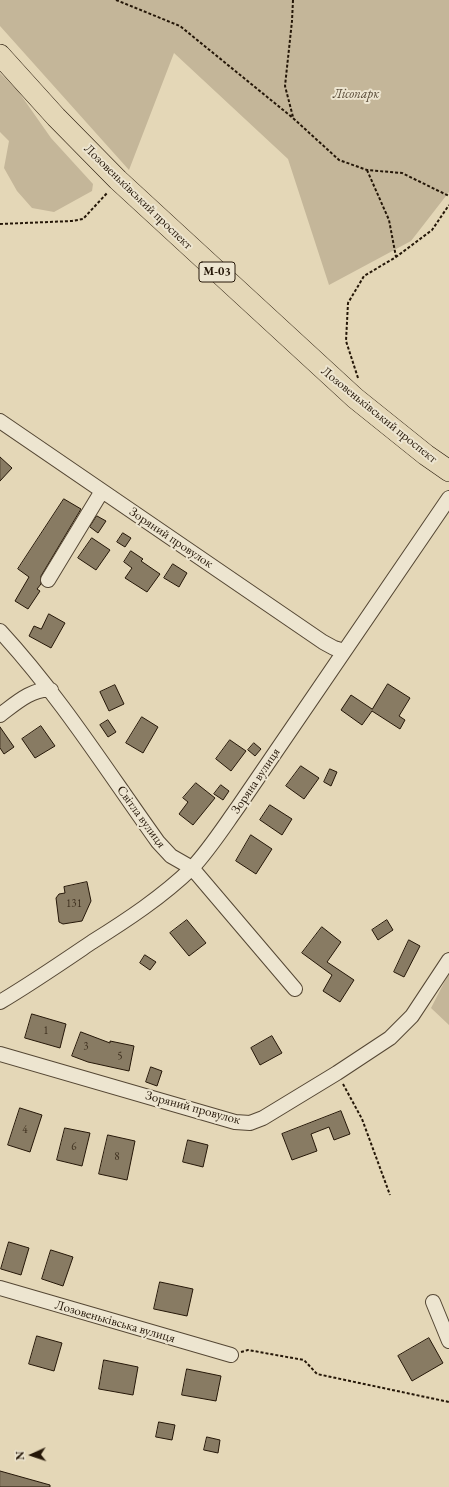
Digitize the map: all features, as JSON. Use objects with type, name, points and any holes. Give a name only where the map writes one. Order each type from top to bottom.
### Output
[{"type":"highway","name":"Лозовеньківський проспект","points":[[0,55],[56,117],[118,180],[355,398],[426,455],[449,471]]},
{"type":"street","name":"Зоряний провулок","points":[[0,422],[323,642],[344,651]]},
{"type":"street","points":[[48,580],[102,491]]},
{"type":"street","name":"Зоряна вулиця","points":[[0,1002],[37,980],[125,921],[164,892],[192,868],[212,844],[233,814],[449,498]]},
{"type":"street","name":"Світла вулиця","points":[[0,631],[31,665],[51,690],[158,842],[171,856],[192,868],[295,989]]},
{"type":"street","points":[[0,715],[35,691],[43,689],[51,690]]},
{"type":"street","name":"Зоряний провулок","points":[[0,1054],[235,1122],[250,1122],[263,1118],[337,1073],[401,1029],[412,1016],[449,960]]},
{"type":"street","name":"Лозовеньківська вулиця","points":[[0,1288],[231,1355]]},
{"type":"street","points":[[433,1302],[449,1341]]},
{"type":"path","points":[[116,0],[180,26],[293,118],[339,160],[367,170],[402,173],[449,196]]},
{"type":"path","points":[[293,0],[285,86],[293,118]]},
{"type":"path","points":[[367,170],[389,220],[396,257]]},
{"type":"path","points":[[0,224],[72,221],[83,219],[118,180]]},
{"type":"path","points":[[359,382],[346,341],[348,303],[364,276],[396,257],[432,230],[449,204]]},
{"type":"path","points":[[337,1073],[362,1119],[390,1195]]},
{"type":"path","points":[[231,1355],[248,1350],[304,1360],[317,1374],[449,1402]]},
{"type":"green space","name":"Лісопарк","points":[[0,0],[449,0],[449,192],[411,241],[329,285],[288,159],[174,53],[129,170],[0,26]]},
{"type":"green space","points":[[0,73],[18,91],[51,138],[93,184],[92,191],[54,212],[32,208],[17,191],[4,168],[9,141],[0,132]]},
{"type":"green space","points":[[449,973],[449,1025],[431,1008]]},
{"type":"building","points":[[0,457],[12,468],[0,481]]},
{"type":"building","points":[[64,499],[81,509],[41,576],[41,584],[37,589],[40,591],[28,609],[15,601],[29,577],[18,569]]},
{"type":"building","points":[[97,516],[106,521],[98,533],[90,527]]},
{"type":"building","points":[[123,533],[131,538],[125,547],[117,542]]},
{"type":"building","points":[[92,538],[110,550],[96,570],[78,558]]},
{"type":"building","points":[[131,551],[143,559],[141,561],[160,574],[147,592],[125,578],[132,568],[124,562]]},
{"type":"building","points":[[173,564],[187,573],[179,587],[164,578]]},
{"type":"building","points":[[49,614],[65,623],[51,648],[29,636],[34,626],[41,629]]},
{"type":"building","points":[[388,684],[410,698],[399,716],[405,720],[400,729],[372,711],[362,725],[341,710],[351,695],[372,709]]},
{"type":"building","points":[[115,685],[124,704],[109,711],[100,692]]},
{"type":"building","points":[[142,717],[158,727],[143,753],[126,743]]},
{"type":"building","points":[[108,720],[116,732],[108,737],[100,725]]},
{"type":"building","points":[[41,726],[55,746],[35,758],[22,739]]},
{"type":"building","points":[[0,727],[14,747],[4,754],[0,748]]},
{"type":"building","points":[[230,740],[246,751],[231,771],[216,759]]},
{"type":"building","points":[[254,743],[261,749],[255,756],[248,750]]},
{"type":"building","points":[[301,766],[319,778],[304,799],[286,786]]},
{"type":"building","points":[[330,769],[337,772],[331,786],[324,782]]},
{"type":"building","points":[[196,783],[215,798],[193,825],[179,814],[188,802],[183,798]]},
{"type":"building","points":[[221,785],[229,791],[223,800],[214,794]]},
{"type":"building","points":[[270,805],[292,819],[282,835],[260,820]]},
{"type":"building","points":[[251,835],[272,849],[256,874],[236,861]]},
{"type":"building","points":[[87,882],[91,901],[82,921],[63,924],[59,922],[56,898],[59,894],[65,893],[64,887]]},
{"type":"building","points":[[187,920],[206,943],[189,956],[170,933]]},
{"type":"building","points":[[387,920],[393,930],[378,940],[372,930]]},
{"type":"building","points":[[322,927],[341,942],[327,962],[354,980],[340,1002],[323,991],[332,975],[302,953]]},
{"type":"building","points":[[409,940],[420,946],[404,977],[394,972]]},
{"type":"building","points":[[145,955],[156,962],[150,970],[140,963]]},
{"type":"building","points":[[32,1014],[66,1024],[60,1048],[25,1038]]},
{"type":"building","points":[[81,1032],[110,1043],[110,1041],[134,1046],[129,1071],[88,1062],[72,1056]]},
{"type":"building","points":[[272,1036],[282,1053],[260,1065],[251,1048]]},
{"type":"building","points":[[151,1067],[162,1071],[157,1086],[146,1082]]},
{"type":"building","points":[[20,1108],[42,1115],[30,1152],[8,1145]]},
{"type":"building","points":[[341,1111],[350,1134],[334,1140],[329,1127],[311,1134],[317,1151],[292,1160],[282,1134]]},
{"type":"building","points":[[65,1128],[90,1133],[82,1166],[57,1160]]},
{"type":"building","points":[[108,1135],[135,1141],[127,1180],[99,1174]]},
{"type":"building","points":[[188,1140],[208,1145],[203,1167],[183,1162]]},
{"type":"building","points":[[9,1242],[29,1248],[21,1275],[1,1269]]},
{"type":"building","points":[[51,1250],[73,1257],[63,1286],[42,1279]]},
{"type":"building","points":[[160,1282],[193,1289],[187,1316],[154,1309]]},
{"type":"building","points":[[37,1336],[62,1343],[54,1371],[29,1364]]},
{"type":"building","points":[[429,1338],[443,1363],[412,1381],[398,1356]]},
{"type":"building","points":[[104,1360],[138,1367],[133,1395],[99,1389]]},
{"type":"building","points":[[187,1369],[221,1376],[216,1401],[182,1395]]},
{"type":"building","points":[[159,1422],[175,1425],[172,1440],[156,1437]]},
{"type":"building","points":[[207,1437],[220,1440],[218,1453],[204,1450]]},
{"type":"building","points":[[0,1471],[50,1485],[50,1487],[0,1487]]}]
